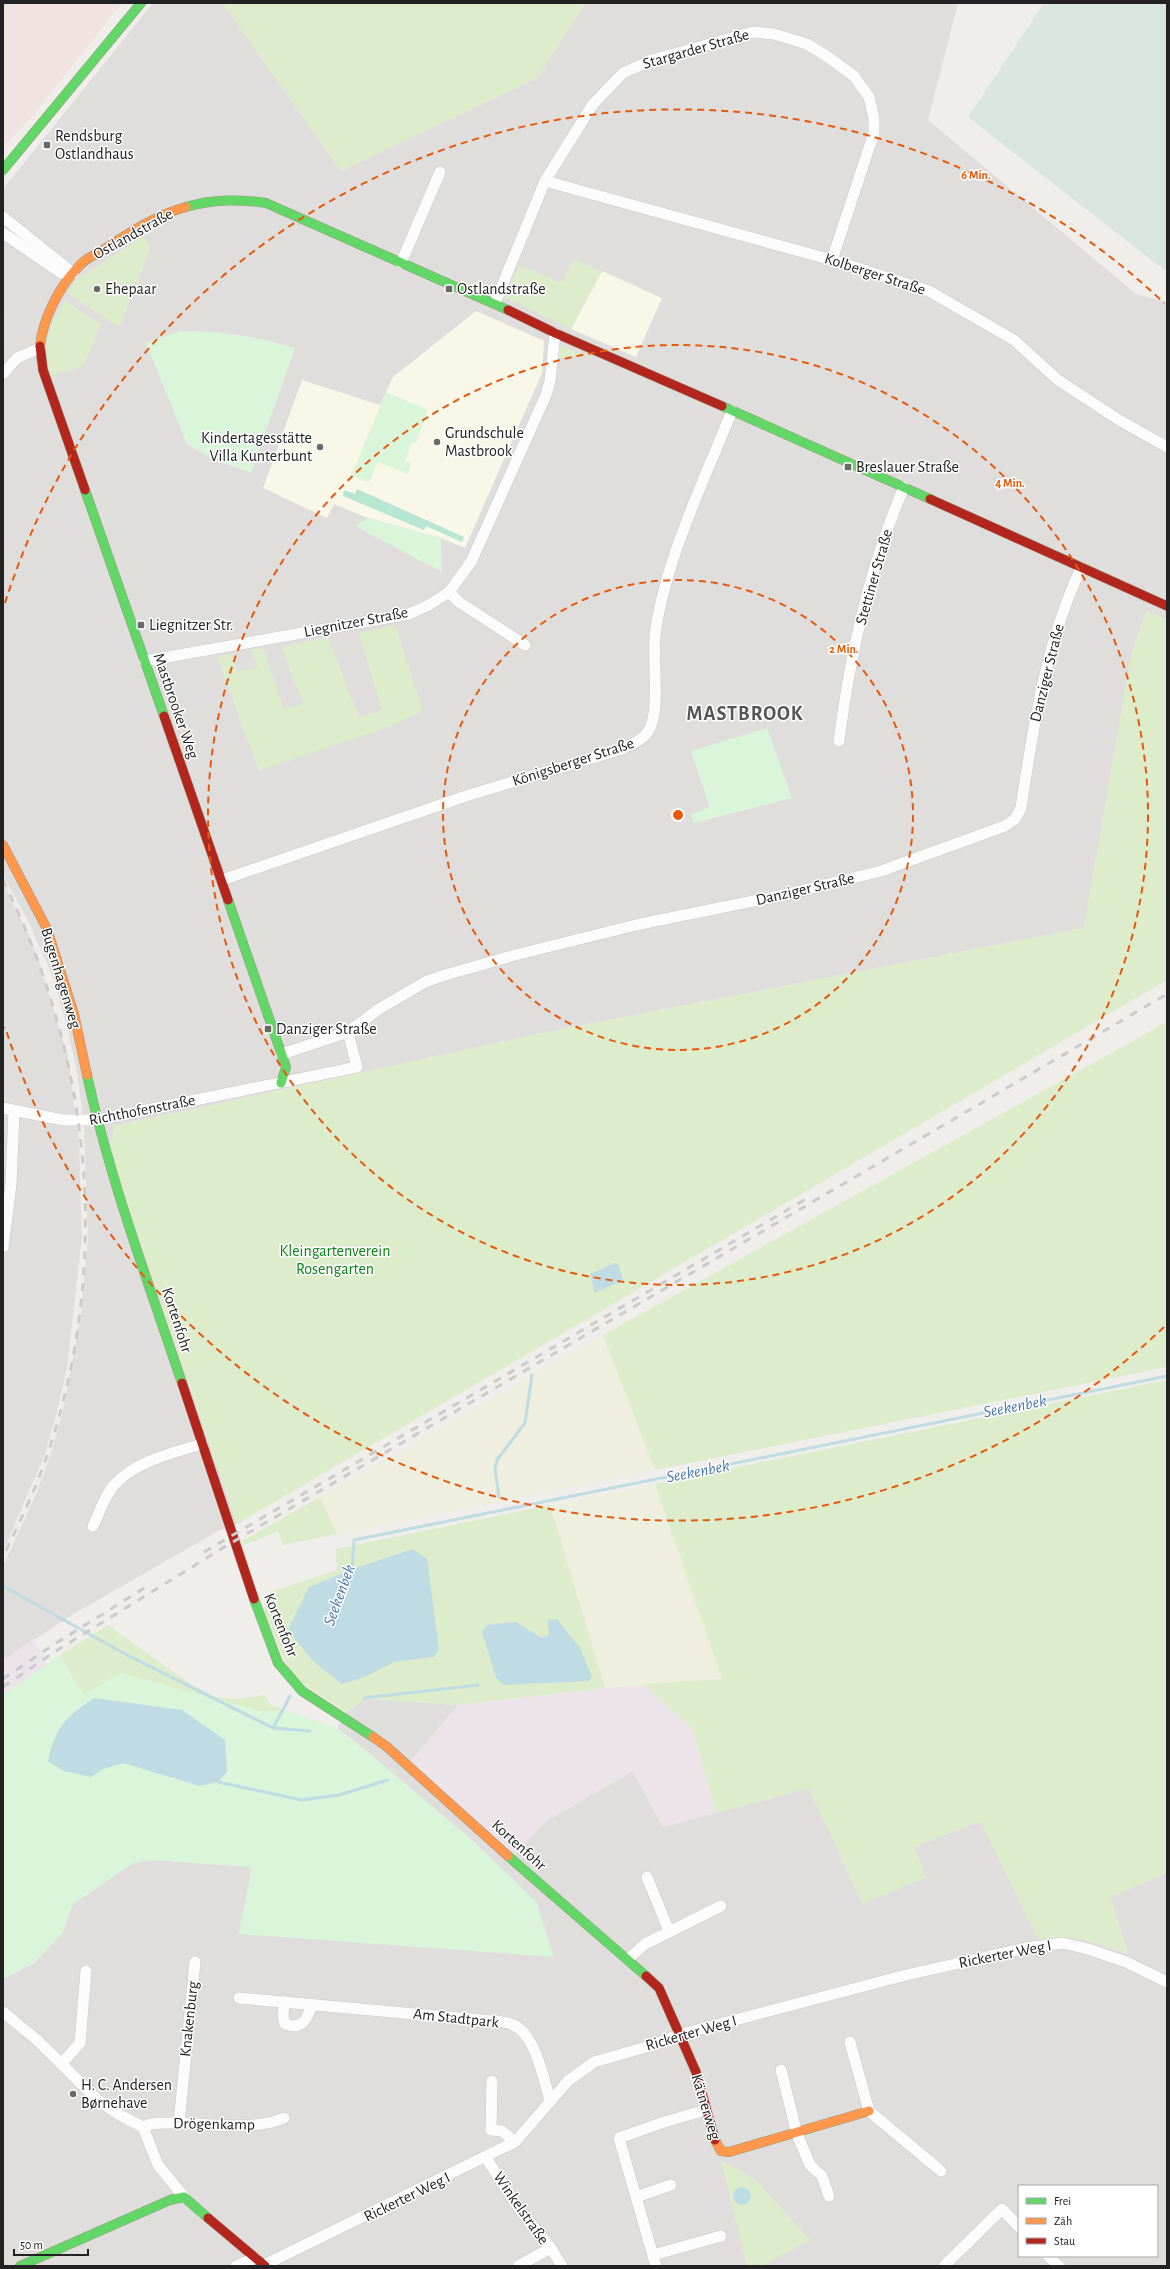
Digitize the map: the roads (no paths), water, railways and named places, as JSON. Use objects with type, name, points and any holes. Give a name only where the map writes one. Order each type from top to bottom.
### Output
[{"type":"street","points":[[3,170],[141,3]]},
{"type":"street","name":"Stargarder Straße","points":[[495,303],[545,181],[593,104],[623,73],[652,60],[753,32],[774,34],[807,44],[828,56],[854,76],[869,97],[874,118],[874,133],[832,260]]},
{"type":"street","points":[[440,172],[400,263],[495,303],[555,333],[904,487],[1167,606]]},
{"type":"street","name":"Kolberger Straße","points":[[545,181],[832,260],[929,291],[1014,340],[1058,380],[1119,420],[1167,447]]},
{"type":"street","name":"Ostlandstraße","points":[[74,273],[83,261],[133,232],[178,209],[208,200],[239,199],[266,203],[400,263]]},
{"type":"street","points":[[3,217],[74,273]]},
{"type":"street","points":[[3,233],[61,273],[74,273]]},
{"type":"street","name":"Mastbrooker Weg","points":[[74,273],[59,291],[45,329],[40,348],[46,377],[282,1054],[286,1067],[281,1083]]},
{"type":"street","name":"Liegnitzer Straße","points":[[145,660],[410,614],[429,605],[449,592],[471,562],[537,418],[550,381],[555,333]]},
{"type":"street","points":[[3,374],[17,358],[40,348]]},
{"type":"street","name":"Königsberger Straße","points":[[222,880],[469,795],[614,751],[641,739],[650,728],[655,706],[653,661],[656,629],[667,577],[732,411]]},
{"type":"street","name":"Stettiner Straße","points":[[839,740],[853,651],[868,590],[904,487]]},
{"type":"street","name":"Danziger Straße","points":[[282,1054],[348,1032],[379,1009],[425,982],[445,975],[515,955],[640,924],[788,894],[881,871],[1005,826],[1015,818],[1021,808],[1034,723],[1053,644],[1066,600],[1081,568]]},
{"type":"street","points":[[449,592],[459,602],[525,645]]},
{"type":"street","name":"Bugenhagenweg","points":[[3,845],[47,929],[74,1014],[97,1120]]},
{"type":"street","points":[[281,1083],[358,1067],[348,1032]]},
{"type":"street","name":"Richthofenstraße","points":[[3,1108],[63,1120],[97,1120],[281,1083]]},
{"type":"street","points":[[3,1247],[11,1184],[14,1111]]},
{"type":"street","name":"Kortenfohr","points":[[97,1120],[202,1444],[268,1642],[278,1663],[291,1681],[302,1691],[386,1746],[548,1891],[628,1959],[659,1988],[678,2035]]},
{"type":"street","points":[[93,1526],[113,1486],[130,1471],[148,1462],[202,1444]]},
{"type":"street","points":[[647,1877],[669,1931]]},
{"type":"street","points":[[628,1959],[645,1944],[721,1906]]},
{"type":"street","name":"Rickerter Weg I","points":[[264,2266],[486,2158],[515,2142],[568,2081],[594,2062],[653,2045],[678,2035],[906,1975],[1026,1948],[1063,1942],[1126,1962],[1167,1982]]},
{"type":"street","name":"Knakenburg","points":[[179,2123],[195,1962]]},
{"type":"street","points":[[61,2064],[80,2043],[86,1971]]},
{"type":"street","name":"Am Stadtpark","points":[[239,1998],[503,2022],[518,2027],[526,2036],[535,2052],[550,2100]]},
{"type":"street","points":[[284,2002],[283,2017],[285,2024],[291,2026],[299,2026],[308,2018],[312,2004]]},
{"type":"street","points":[[3,2012],[37,2040],[99,2101],[118,2114],[143,2127],[158,2165],[184,2197],[264,2266]]},
{"type":"street","name":"Kätnerweg","points":[[678,2035],[696,2072],[716,2144],[721,2151],[729,2152],[797,2134],[869,2111]]},
{"type":"street","points":[[850,2042],[869,2111],[941,2171]]},
{"type":"street","points":[[781,2070],[797,2134],[810,2166],[822,2176],[829,2196]]},
{"type":"street","points":[[492,2081],[491,2130],[502,2131],[515,2142]]},
{"type":"street","points":[[706,2110],[664,2122],[619,2138],[654,2261],[721,2236]]},
{"type":"street","name":"Drögenkamp","points":[[143,2127],[149,2123],[259,2126],[284,2118]]},
{"type":"street","name":"Winkelstraße","points":[[486,2158],[520,2210],[551,2248],[518,2266]]},
{"type":"street","points":[[636,2197],[671,2185]]},
{"type":"street","points":[[20,2266],[170,2200],[184,2197]]},
{"type":"street","points":[[944,2266],[1002,2209],[1018,2226]]},
{"type":"street","points":[[551,2248],[562,2266]]},
{"type":"street","points":[[1049,2257],[1059,2266]]},
{"type":"street","points":[[236,2266],[255,2258]]},
{"type":"water","points":[[615,1263],[618,1264],[623,1280],[595,1293],[590,1274]]},
{"type":"water","points":[[413,1549],[427,1559],[439,1649],[434,1657],[394,1662],[362,1678],[342,1684],[313,1661],[288,1630],[309,1587],[353,1569]]},
{"type":"water","points":[[557,1619],[580,1648],[592,1677],[589,1681],[504,1685],[496,1678],[482,1632],[487,1625],[516,1622],[542,1638],[549,1635],[548,1620]]},
{"type":"water","points":[[94,1698],[182,1710],[225,1740],[227,1772],[218,1782],[200,1786],[123,1763],[103,1769],[91,1777],[64,1771],[48,1761],[54,1739],[58,1731],[69,1717]]},
{"type":"water","points":[[742,2187],[748,2190],[751,2196],[748,2202],[742,2205],[736,2202],[733,2196],[736,2190]]},
{"type":"waterway","points":[[499,1497],[495,1469],[497,1460],[525,1423],[532,1375]]},
{"type":"waterway","name":"Seekenbek","points":[[352,1571],[354,1540],[1167,1376]]},
{"type":"waterway","name":"Seekenbek","points":[[3,1586],[125,1654],[273,1728],[290,1696]]},
{"type":"waterway","points":[[364,1698],[478,1685]]},
{"type":"waterway","points":[[273,1728],[310,1731]]},
{"type":"waterway","points":[[218,1782],[302,1800],[339,1795],[388,1780]]},
{"type":"railway","points":[[3,880],[33,948],[56,1017],[73,1088],[83,1160],[85,1233],[81,1305],[69,1378],[49,1450],[39,1478],[3,1557]]},
{"type":"railway","points":[[3,1687],[56,1651],[226,1546],[1167,994]]},
{"type":"railway","points":[[204,1552],[811,1196]]},
{"type":"railway","points":[[3,1679],[53,1645],[146,1587]]},
{"type":"place","name":"Rendsburg Ostlandhaus","points":[[47,145]]},
{"type":"place","name":"Ehepaar","points":[[97,289]]},
{"type":"place","name":"Ostlandstraße","points":[[449,289]]},
{"type":"place","name":"Grundschule Mastbrook","points":[[437,442]]},
{"type":"place","name":"Kindertagesstätte Villa Kunterbunt","points":[[320,447]]},
{"type":"place","name":"Breslauer Straße","points":[[848,467]]},
{"type":"place","name":"Liegnitzer Str.","points":[[141,625]]},
{"type":"place","name":"Danziger Straße","points":[[268,1029]]},
{"type":"place","name":"H. C. Andersen Børnehave","points":[[73,2094]]},
{"type":"district","name":"MASTBROOK","points":[[745,714]]},
{"type":"park label","name":"Kleingartenverein Rosengarten","points":[[335,1260]]}]
